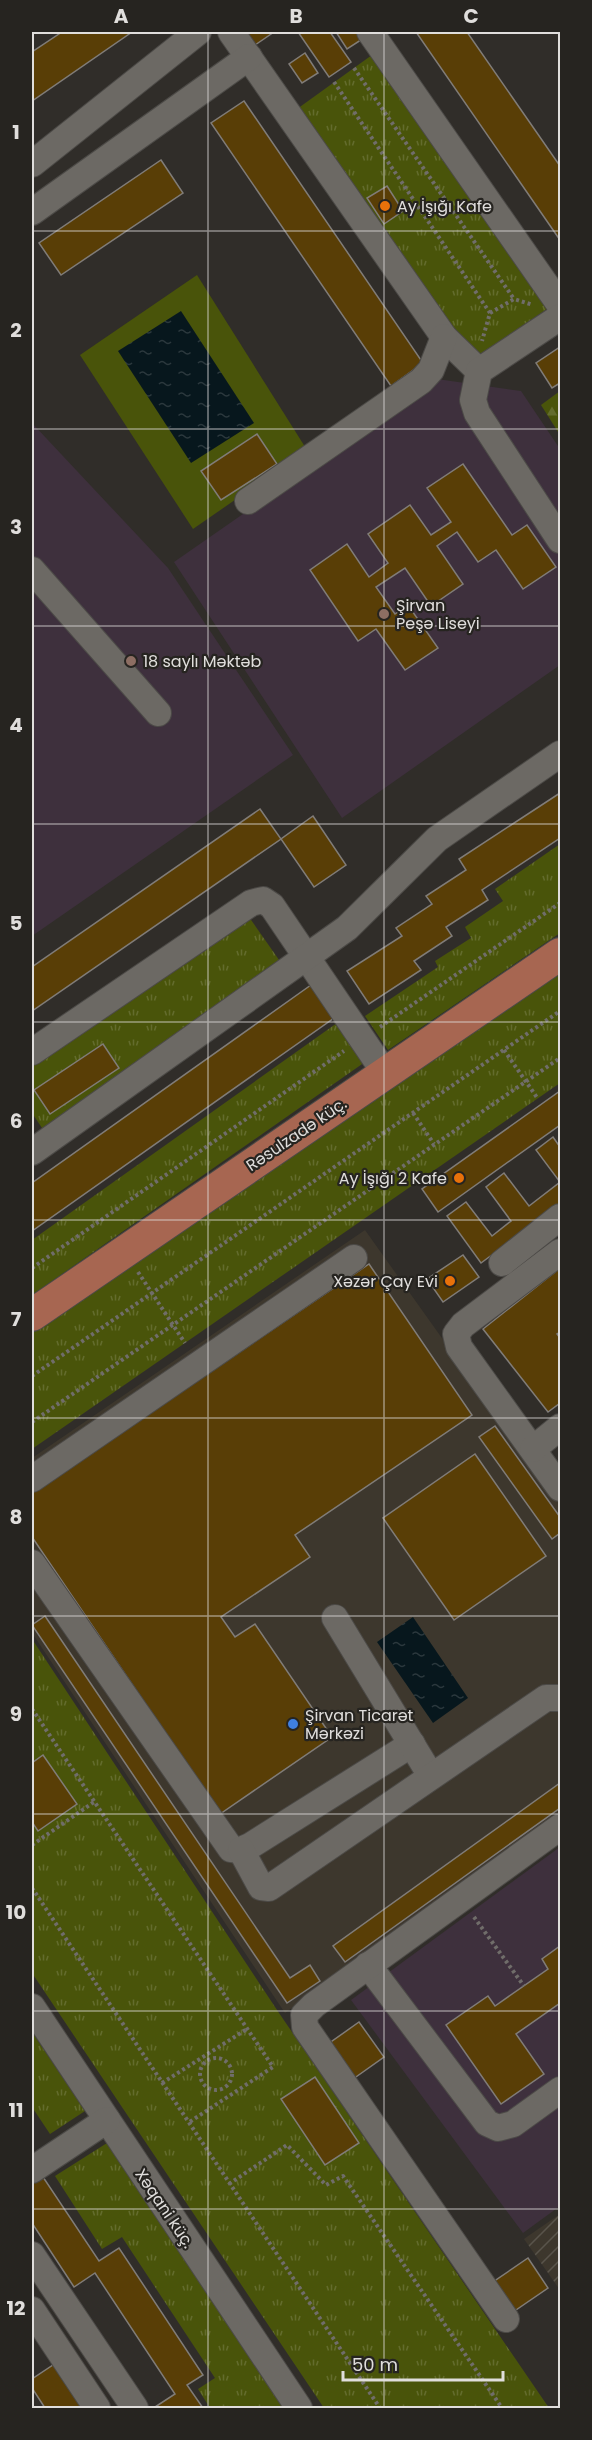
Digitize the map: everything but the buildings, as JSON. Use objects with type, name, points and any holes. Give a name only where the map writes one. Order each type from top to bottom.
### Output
[{"type":"main road","name":"Rəsulzadə küç.","points":[[32,1315],[561,954]]},
{"type":"street","points":[[32,164],[198,32]]},
{"type":"street","points":[[231,32],[444,337],[480,359]]},
{"type":"street","points":[[370,32],[548,305]]},
{"type":"street","points":[[32,212],[249,57]]},
{"type":"street","points":[[480,359],[561,317]]},
{"type":"street","points":[[248,501],[421,381],[431,370],[444,337]]},
{"type":"street","points":[[480,359],[473,400],[477,413],[561,540]]},
{"type":"street","points":[[32,570],[159,713]]},
{"type":"street","points":[[32,1152],[307,957],[362,915],[451,828],[561,754]]},
{"type":"street","points":[[32,1052],[251,903],[263,900],[272,906],[385,1072]]},
{"type":"street","points":[[502,1263],[561,1217]]},
{"type":"street","points":[[561,1252],[463,1325],[456,1335],[459,1347],[561,1488]]},
{"type":"street","points":[[32,1479],[354,1258]]},
{"type":"street","points":[[533,1449],[561,1427]]},
{"type":"street","points":[[32,1563],[231,1849],[241,1850],[412,1744]]},
{"type":"street","points":[[335,1618],[431,1776]]},
{"type":"street","points":[[241,1850],[261,1887],[269,1888],[546,1698],[561,1698]]},
{"type":"street","points":[[506,2319],[305,2027],[304,2015],[368,1965],[561,1827]]},
{"type":"street","points":[[368,1965],[487,2122],[498,2128],[513,2124],[561,2090]]},
{"type":"street","name":"Xəqani küç.","points":[[32,2007],[298,2409]]},
{"type":"street","points":[[32,2170],[107,2120]]},
{"type":"street","points":[[32,2255],[135,2409]]},
{"type":"street","points":[[32,2310],[97,2409]]},
{"type":"path","points":[[354,68],[514,299]]},
{"type":"path","points":[[334,82],[490,313],[480,359]]},
{"type":"path","points":[[490,313],[514,299],[548,305]]},
{"type":"path","points":[[32,1268],[362,1038],[561,903]]},
{"type":"path","points":[[32,1376],[561,1011]]},
{"type":"path","points":[[504,1050],[538,1099]]},
{"type":"path","points":[[32,1422],[561,1058]]},
{"type":"path","points":[[413,1113],[434,1144]]},
{"type":"path","points":[[132,1264],[184,1343]]},
{"type":"path","points":[[32,1709],[273,2067],[189,2123]]},
{"type":"path","points":[[32,1845],[94,1802]]},
{"type":"path","points":[[32,1888],[380,2409]]},
{"type":"path","points":[[462,1899],[524,1986]]},
{"type":"path","points":[[162,2083],[247,2029]]},
{"type":"path","points":[[211,2058],[220,2058],[228,2063],[232,2071],[231,2080],[226,2087],[217,2090],[208,2087],[202,2080],[200,2072],[204,2063],[211,2058]]},
{"type":"path","points":[[229,2184],[287,2145],[326,2185],[343,2176],[502,2409]]},
{"type":"shaded area","name":"Şirvan Peşə Liseyi","points":[[437,379],[521,391],[560,449],[560,665],[342,818],[174,562]]},
{"type":"shaded area","name":"18 saylı Məktəb","points":[[32,423],[168,568],[293,755],[32,936]]},
{"type":"shaded area","name":"Şirvan Ticarət Mərkəzi","points":[[365,1230],[560,1504],[560,1815],[285,2013],[32,1633],[34,1618],[32,1614],[32,1458]]},
{"type":"shaded area","points":[[560,1847],[560,2206],[523,2233],[351,2000]]},
{"type":"shaded area","points":[[560,2214],[560,2290],[524,2239]]},
{"type":"green space","points":[[372,55],[547,309],[477,357],[459,341],[297,109]]},
{"type":"green space","points":[[197,275],[307,450],[193,529],[80,355]]},
{"type":"green space","points":[[560,391],[560,435],[541,405]]},
{"type":"green space","points":[[560,844],[560,933],[388,1050],[365,1016],[438,967],[435,961],[471,938],[465,927],[503,901],[495,889]]},
{"type":"green space","points":[[249,917],[284,967],[46,1134],[32,1113],[32,1066]]},
{"type":"green space","points":[[560,969],[560,1083],[32,1449],[32,1333]]},
{"type":"green space","points":[[337,1023],[365,1062],[32,1295],[32,1240]]},
{"type":"green space","points":[[32,1639],[279,2013],[549,2408],[324,2408],[32,1973]]},
{"type":"green space","points":[[32,2032],[85,2111],[50,2134],[32,2107]]},
{"type":"green space","points":[[107,2143],[283,2408],[210,2408],[198,2389],[215,2378],[122,2237],[102,2249],[55,2176]]},
{"type":"water","points":[[181,311],[254,423],[191,463],[118,351]]},
{"type":"water","points":[[413,1617],[468,1698],[433,1723],[377,1642]]},
{"type":"place","name":"Ay İşığı Kafe","points":[[385,206]]},
{"type":"place","name":"Şirvan Peşə Liseyi","points":[[384,614]]},
{"type":"place","name":"18 saylı Məktəb","points":[[131,661]]},
{"type":"place","name":"Ay İşığı 2 Kafe","points":[[459,1178]]},
{"type":"place","name":"Xəzər Çay Evi","points":[[450,1281]]},
{"type":"place","name":"Şirvan Ticarət Mərkəzi","points":[[293,1724]]}]
